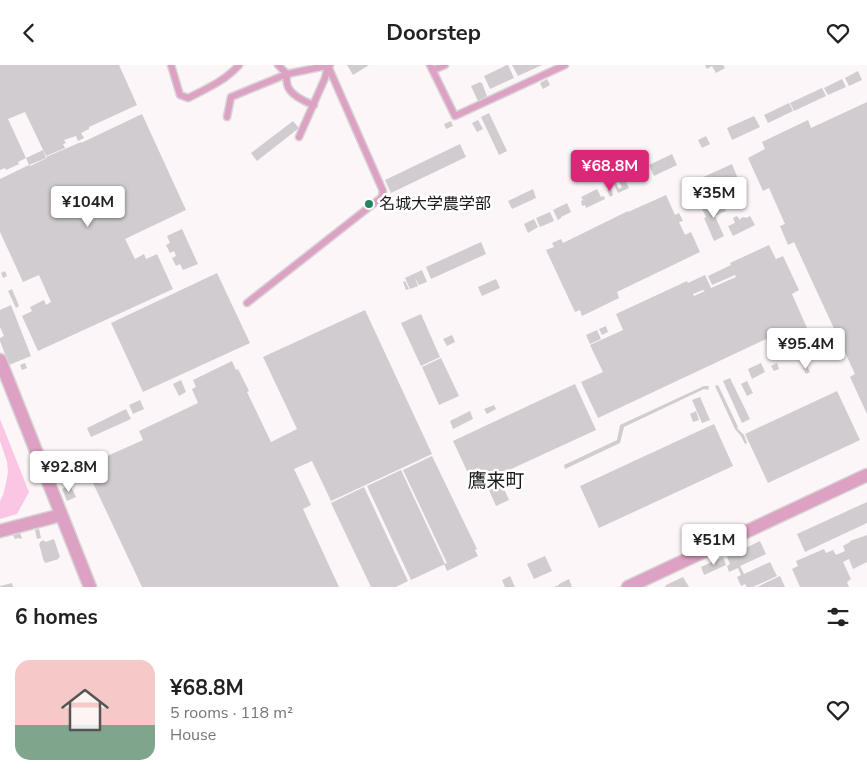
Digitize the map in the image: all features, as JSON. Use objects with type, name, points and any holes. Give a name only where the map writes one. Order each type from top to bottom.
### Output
[{"type":"street","points":[[0,360],[90,587]]},
{"type":"street","points":[[628,587],[867,475]]},
{"type":"street","points":[[0,531],[61,515]]},
{"type":"lane","points":[[172,65],[180,95],[188,98],[208,88],[234,71],[239,65]]},
{"type":"lane","points":[[278,65],[287,74],[287,83],[290,90],[305,102],[314,105]]},
{"type":"lane","points":[[445,65],[431,68],[455,116],[565,65]]},
{"type":"lane","points":[[227,117],[231,97],[287,74],[329,66]]},
{"type":"lane","points":[[299,137],[329,66]]},
{"type":"lane","points":[[247,303],[382,197],[383,191],[329,66]]},
{"type":"shaded area","points":[[0,419],[29,492],[17,514],[0,519],[0,501],[8,472],[7,462],[0,441]]},
{"type":"building","points":[[0,65],[119,65],[137,105],[89,127],[89,129],[81,133],[84,138],[78,141],[76,136],[64,140],[66,143],[63,144],[65,148],[46,156],[25,112],[8,119],[26,158],[18,162],[19,164],[6,170],[5,168],[0,170]]},
{"type":"building","points":[[347,65],[369,65],[353,75]]},
{"type":"building","points":[[507,65],[514,78],[490,89],[484,76]]},
{"type":"building","points":[[512,65],[542,65],[518,76]]},
{"type":"building","points":[[705,65],[723,65],[725,68],[716,73],[712,66],[707,69]]},
{"type":"building","points":[[858,71],[862,80],[849,86],[845,78]]},
{"type":"building","points":[[547,79],[550,85],[543,89],[540,83]]},
{"type":"building","points":[[842,79],[846,87],[828,95],[824,88]]},
{"type":"building","points":[[480,82],[487,96],[478,101],[471,86]]},
{"type":"building","points":[[822,88],[826,96],[794,111],[790,103]]},
{"type":"building","points":[[867,102],[867,414],[850,377],[855,374],[794,242],[788,245],[780,226],[785,224],[769,188],[763,191],[748,158],[765,149],[762,142],[808,120],[811,128]]},
{"type":"building","points":[[789,103],[793,111],[768,123],[764,115]]},
{"type":"building","points":[[489,113],[507,151],[499,155],[481,117]]},
{"type":"building","points":[[142,114],[186,210],[125,239],[135,259],[144,254],[146,259],[157,254],[173,289],[38,351],[22,316],[32,311],[30,307],[44,300],[46,305],[51,302],[39,275],[23,282],[0,232],[0,179]]},
{"type":"building","points":[[754,116],[760,127],[732,140],[727,128]]},
{"type":"building","points":[[478,120],[483,129],[477,132],[472,123]]},
{"type":"building","points":[[293,121],[299,128],[257,161],[251,153]]},
{"type":"building","points":[[451,121],[453,126],[446,129],[444,124]]},
{"type":"building","points":[[706,136],[710,144],[702,148],[698,140]]},
{"type":"building","points":[[460,144],[466,157],[391,193],[385,180]]},
{"type":"building","points":[[43,150],[46,158],[29,165],[26,158]]},
{"type":"building","points":[[672,154],[677,165],[654,176],[649,165]]},
{"type":"building","points":[[732,164],[745,196],[732,202],[728,193],[730,192],[729,190],[698,204],[688,184]]},
{"type":"building","points":[[621,176],[629,188],[618,193],[612,180]],"holes":[[[619,182],[622,187],[619,189],[616,183]]]},
{"type":"building","points":[[611,188],[613,195],[610,197],[607,190]]},
{"type":"building","points":[[533,189],[536,198],[512,209],[508,201]]},
{"type":"building","points":[[597,189],[601,197],[604,196],[605,199],[586,208],[585,205],[582,206],[581,201],[583,200],[581,197]]},
{"type":"building","points":[[666,195],[675,215],[679,213],[683,221],[679,222],[685,235],[691,232],[700,252],[617,292],[619,298],[582,316],[580,310],[575,312],[546,250],[554,247],[552,243],[561,239],[563,243],[628,211]]},
{"type":"building","points":[[721,201],[726,211],[715,216],[724,236],[714,241],[701,207],[712,202],[713,205]]},
{"type":"building","points":[[567,203],[571,212],[558,220],[553,210]]},
{"type":"building","points":[[550,212],[554,221],[540,227],[536,218]]},
{"type":"building","points":[[737,216],[740,220],[750,216],[755,225],[733,236],[728,226],[735,223],[733,218]]},
{"type":"building","points":[[534,219],[538,227],[528,233],[524,224]]},
{"type":"building","points":[[182,229],[198,264],[183,270],[180,264],[176,266],[172,258],[176,256],[174,251],[170,253],[166,245],[170,243],[167,236]]},
{"type":"building","points":[[481,242],[486,254],[431,279],[426,267]]},
{"type":"building","points":[[769,245],[776,259],[783,256],[799,290],[792,294],[807,328],[769,346],[766,339],[598,418],[581,382],[603,372],[590,345],[623,330],[616,314],[687,281],[688,283],[705,275],[711,288],[736,277],[735,275],[712,285],[708,276],[731,265],[730,263]],"holes":[[[703,290],[705,291],[694,296],[693,294]]]},
{"type":"building","points":[[422,270],[427,282],[419,285],[415,278],[418,286],[410,289],[405,278]]},
{"type":"building","points":[[5,271],[7,276],[3,278],[1,273]]},
{"type":"building","points":[[217,273],[250,343],[143,392],[111,323]]},
{"type":"building","points":[[496,279],[500,288],[482,296],[478,287]]},
{"type":"building","points":[[405,281],[409,289],[406,290],[403,282]]},
{"type":"building","points":[[12,289],[19,306],[16,308],[8,291]]},
{"type":"building","points":[[11,305],[31,356],[9,365],[0,341],[0,338],[4,336],[0,327],[0,310]]},
{"type":"building","points":[[365,310],[432,454],[331,501],[312,461],[294,469],[311,505],[303,509],[339,587],[142,587],[85,466],[143,440],[139,431],[198,403],[192,389],[196,387],[193,380],[232,361],[249,391],[247,392],[271,442],[297,429],[263,357]]},
{"type":"building","points":[[421,314],[440,357],[421,366],[401,323]]},
{"type":"building","points":[[606,326],[608,332],[602,335],[599,329]]},
{"type":"building","points":[[597,330],[601,339],[590,344],[586,335]]},
{"type":"building","points":[[452,335],[455,342],[447,346],[443,339]]},
{"type":"building","points":[[441,358],[459,396],[439,405],[422,367]]},
{"type":"building","points":[[25,363],[27,368],[22,370],[20,365]]},
{"type":"building","points":[[761,363],[765,372],[752,379],[748,369]]},
{"type":"building","points":[[777,363],[779,369],[774,371],[771,366]]},
{"type":"building","points":[[807,366],[810,372],[806,374],[803,368]]},
{"type":"building","points":[[730,378],[750,419],[742,423],[723,381]]},
{"type":"building","points":[[181,380],[186,392],[179,396],[173,384]]},
{"type":"building","points":[[747,381],[753,393],[747,396],[741,384]]},
{"type":"building","points":[[575,384],[596,430],[498,475],[509,500],[496,506],[485,481],[474,486],[453,441]]},
{"type":"building","points":[[718,385],[737,428],[744,435],[747,443],[745,444],[735,429],[715,386]]},
{"type":"building","points":[[704,386],[709,386],[708,390],[704,389],[624,427],[620,443],[565,469],[564,465],[617,440],[620,425]]},
{"type":"building","points":[[837,391],[860,440],[768,483],[745,434]]},
{"type":"building","points":[[700,397],[710,420],[702,423],[692,400]]},
{"type":"building","points":[[140,400],[144,409],[133,414],[129,405]]},
{"type":"building","points":[[494,405],[496,409],[487,414],[484,409]]},
{"type":"building","points":[[126,409],[131,419],[91,437],[87,428]]},
{"type":"building","points":[[470,411],[473,419],[453,429],[450,421]]},
{"type":"building","points":[[696,411],[699,420],[693,422],[690,414]]},
{"type":"building","points":[[714,424],[733,466],[599,528],[580,486]]},
{"type":"building","points":[[432,456],[477,549],[475,550],[478,556],[447,571],[444,564],[447,563],[403,470]]},
{"type":"building","points":[[401,470],[445,564],[411,580],[367,486]]},
{"type":"building","points":[[70,485],[76,497],[67,501],[62,489]]},
{"type":"building","points":[[364,487],[408,581],[396,587],[371,587],[331,503]]},
{"type":"building","points":[[867,502],[867,523],[805,552],[797,534]]},
{"type":"building","points":[[39,529],[41,538],[37,539],[35,530]]},
{"type":"building","points":[[20,533],[22,538],[15,539],[13,535]]},
{"type":"building","points":[[867,535],[867,562],[853,569],[849,559],[843,562],[851,579],[847,582],[849,587],[800,587],[792,569],[798,566],[796,561],[824,549],[826,553],[833,550],[836,555],[845,551],[843,546],[850,541]]},
{"type":"building","points":[[54,539],[60,557],[45,563],[39,544],[44,540],[45,542]]},
{"type":"building","points":[[760,541],[766,554],[740,566],[744,574],[770,562],[777,576],[753,587],[747,587],[745,584],[741,586],[737,577],[741,575],[738,568],[729,572],[727,566],[730,564],[727,557]]},
{"type":"building","points":[[545,556],[552,571],[534,579],[527,564]]},
{"type":"building","points":[[723,557],[726,565],[704,575],[701,567]]},
{"type":"building","points":[[510,576],[515,587],[505,587],[502,580]]},
{"type":"building","points":[[780,576],[785,587],[757,587]]},
{"type":"building","points":[[683,577],[689,587],[665,587],[666,585]]},
{"type":"building","points":[[569,579],[572,587],[554,587],[559,585]]},
{"type":"building","points":[[12,583],[13,587],[0,587],[0,586]]},
{"type":"place","name":"名城大学農学部","points":[[369,204]]},
{"type":"district","name":"鷹来町","points":[[496,481]]}]
